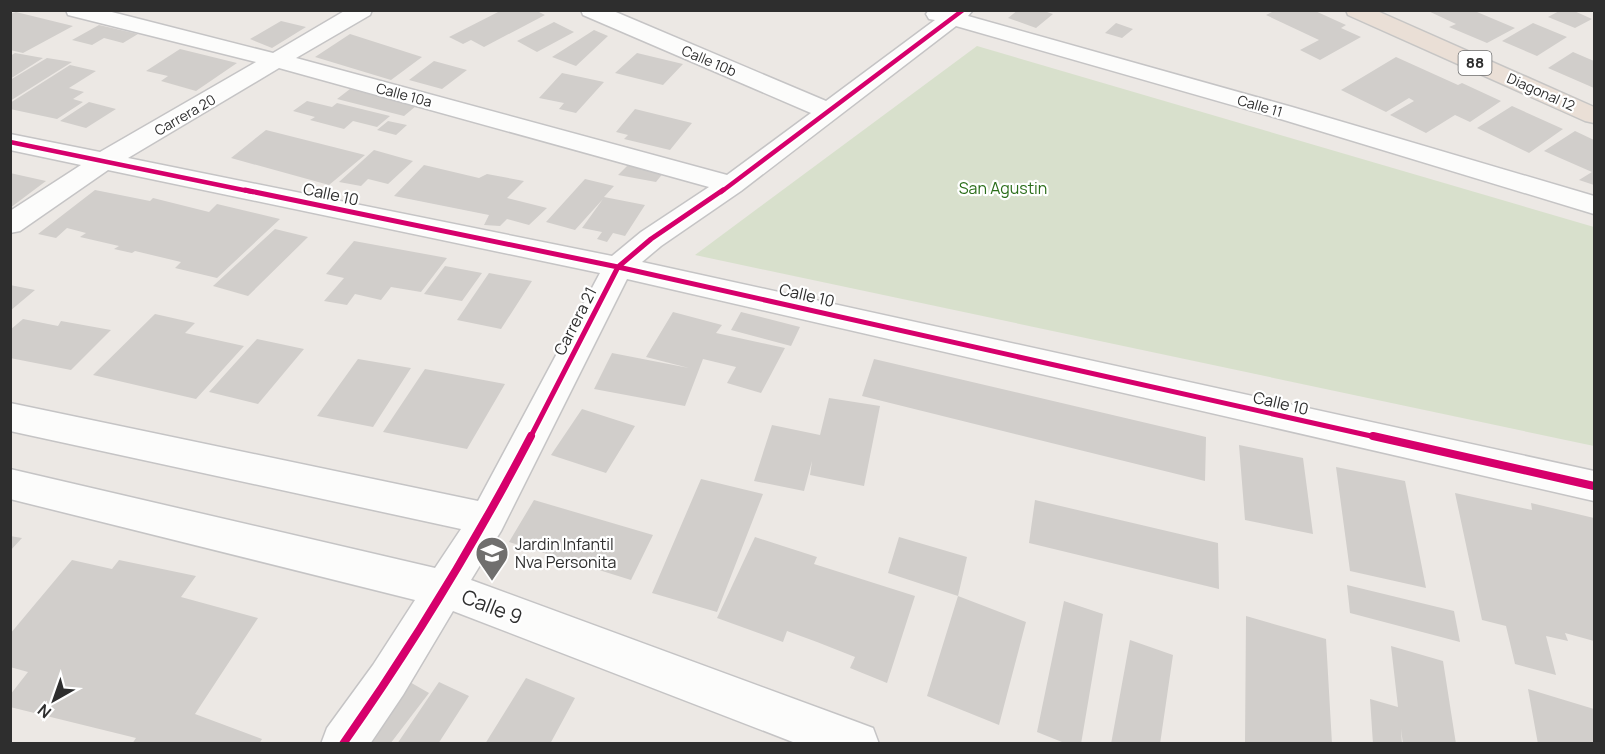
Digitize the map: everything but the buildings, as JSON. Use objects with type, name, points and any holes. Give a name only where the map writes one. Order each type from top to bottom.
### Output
[{"type":"highway","name":"Diagonal 12","points":[[1356,10],[1594,116]]},
{"type":"street","name":"Calle 10a","points":[[76,10],[279,61],[731,185]]},
{"type":"street","name":"Carrera 20","points":[[10,224],[104,161],[279,61],[362,10]]},
{"type":"street","name":"Calle 10b","points":[[591,10],[828,111]]},
{"type":"street","name":"Carrera 21","points":[[343,744],[388,680],[488,519],[618,267],[651,239],[731,185],[828,111],[946,13]]},
{"type":"street","name":"Calle 11","points":[[946,13],[1594,205]]},
{"type":"street","name":"Calle 10","points":[[10,142],[618,267],[1594,486]]},
{"type":"street","points":[[10,417],[488,519]]},
{"type":"street","name":"Calle 9","points":[[10,484],[445,589],[791,732],[857,744]]},
{"type":"green space","name":"San Agustin","points":[[977,46],[1594,227],[1594,446],[695,255]]},
{"type":"cycle path","points":[[343,744],[388,680],[488,519],[618,267],[651,239],[731,185],[963,10]]},
{"type":"cycle path","points":[[10,142],[618,267],[1594,486]]},
{"type":"place","name":"Jardin Infantil Nva Personita","points":[[492,582]]}]
